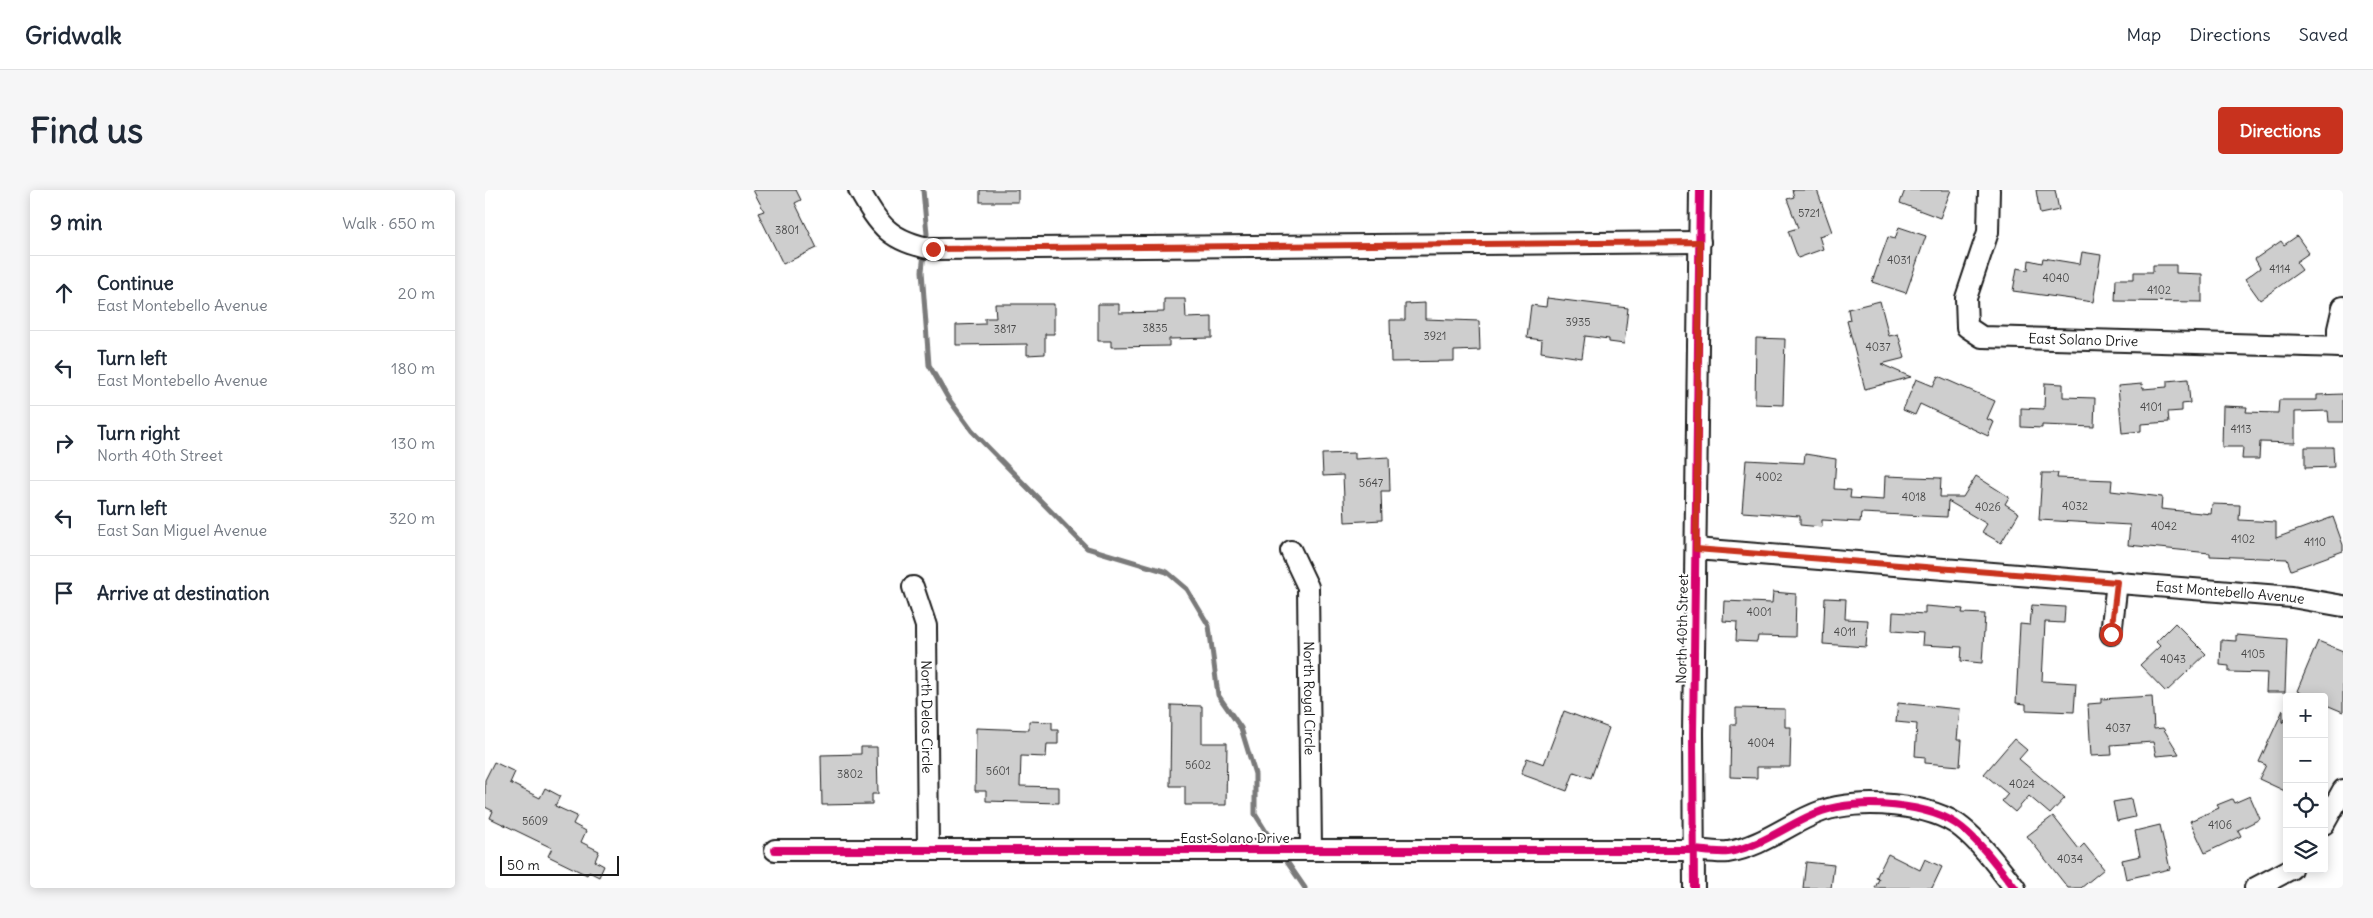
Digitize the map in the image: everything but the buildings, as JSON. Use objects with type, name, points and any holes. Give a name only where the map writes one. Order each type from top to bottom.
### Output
[{"type":"street","points":[[859,190],[879,222],[891,233],[905,243],[933,249],[1700,242]]},
{"type":"street","name":"North 40th Street","points":[[1694,888],[1700,190]]},
{"type":"street","name":"East Solano Drive","points":[[1989,190],[1988,232],[1966,298],[1967,327],[1982,337],[2340,347]]},
{"type":"street","points":[[2340,347],[2338,329],[2343,307]]},
{"type":"street","name":"East Montebello Avenue","points":[[1696,549],[2292,597],[2343,606]]},
{"type":"street","name":"North Royal Circle","points":[[1291,551],[1308,587],[1311,850]]},
{"type":"street","points":[[2111,634],[2117,582]]},
{"type":"street","name":"North Delos Circle","points":[[913,587],[926,626],[929,850]]},
{"type":"street","points":[[2328,817],[2343,790]]},
{"type":"street","name":"East Solano Drive","points":[[775,850],[1694,850],[1727,852],[1764,841],[1822,811],[1857,804],[1899,807],[1935,814],[1961,826],[1981,846],[2015,888]]},
{"type":"street","points":[[2255,888],[2283,873]]},
{"type":"waterway","points":[[923,190],[927,234],[925,244]]},
{"type":"waterway","points":[[924,253],[922,271],[929,365],[948,398],[972,431],[1087,548],[1167,572],[1187,589],[1209,626],[1218,695],[1241,728],[1255,774],[1255,814],[1275,846]]},
{"type":"waterway","points":[[1283,856],[1305,888]]},
{"type":"cycle path","points":[[1694,888],[1693,734],[1700,190]]},
{"type":"cycle path","points":[[775,850],[1694,850],[1728,852],[1753,845],[1822,811],[1837,807],[1874,804],[1914,808],[1949,820],[1962,828],[1977,842],[2015,888]]},
{"type":"route","points":[[933,249],[1700,242],[1696,549],[2117,582],[2111,634]]}]
